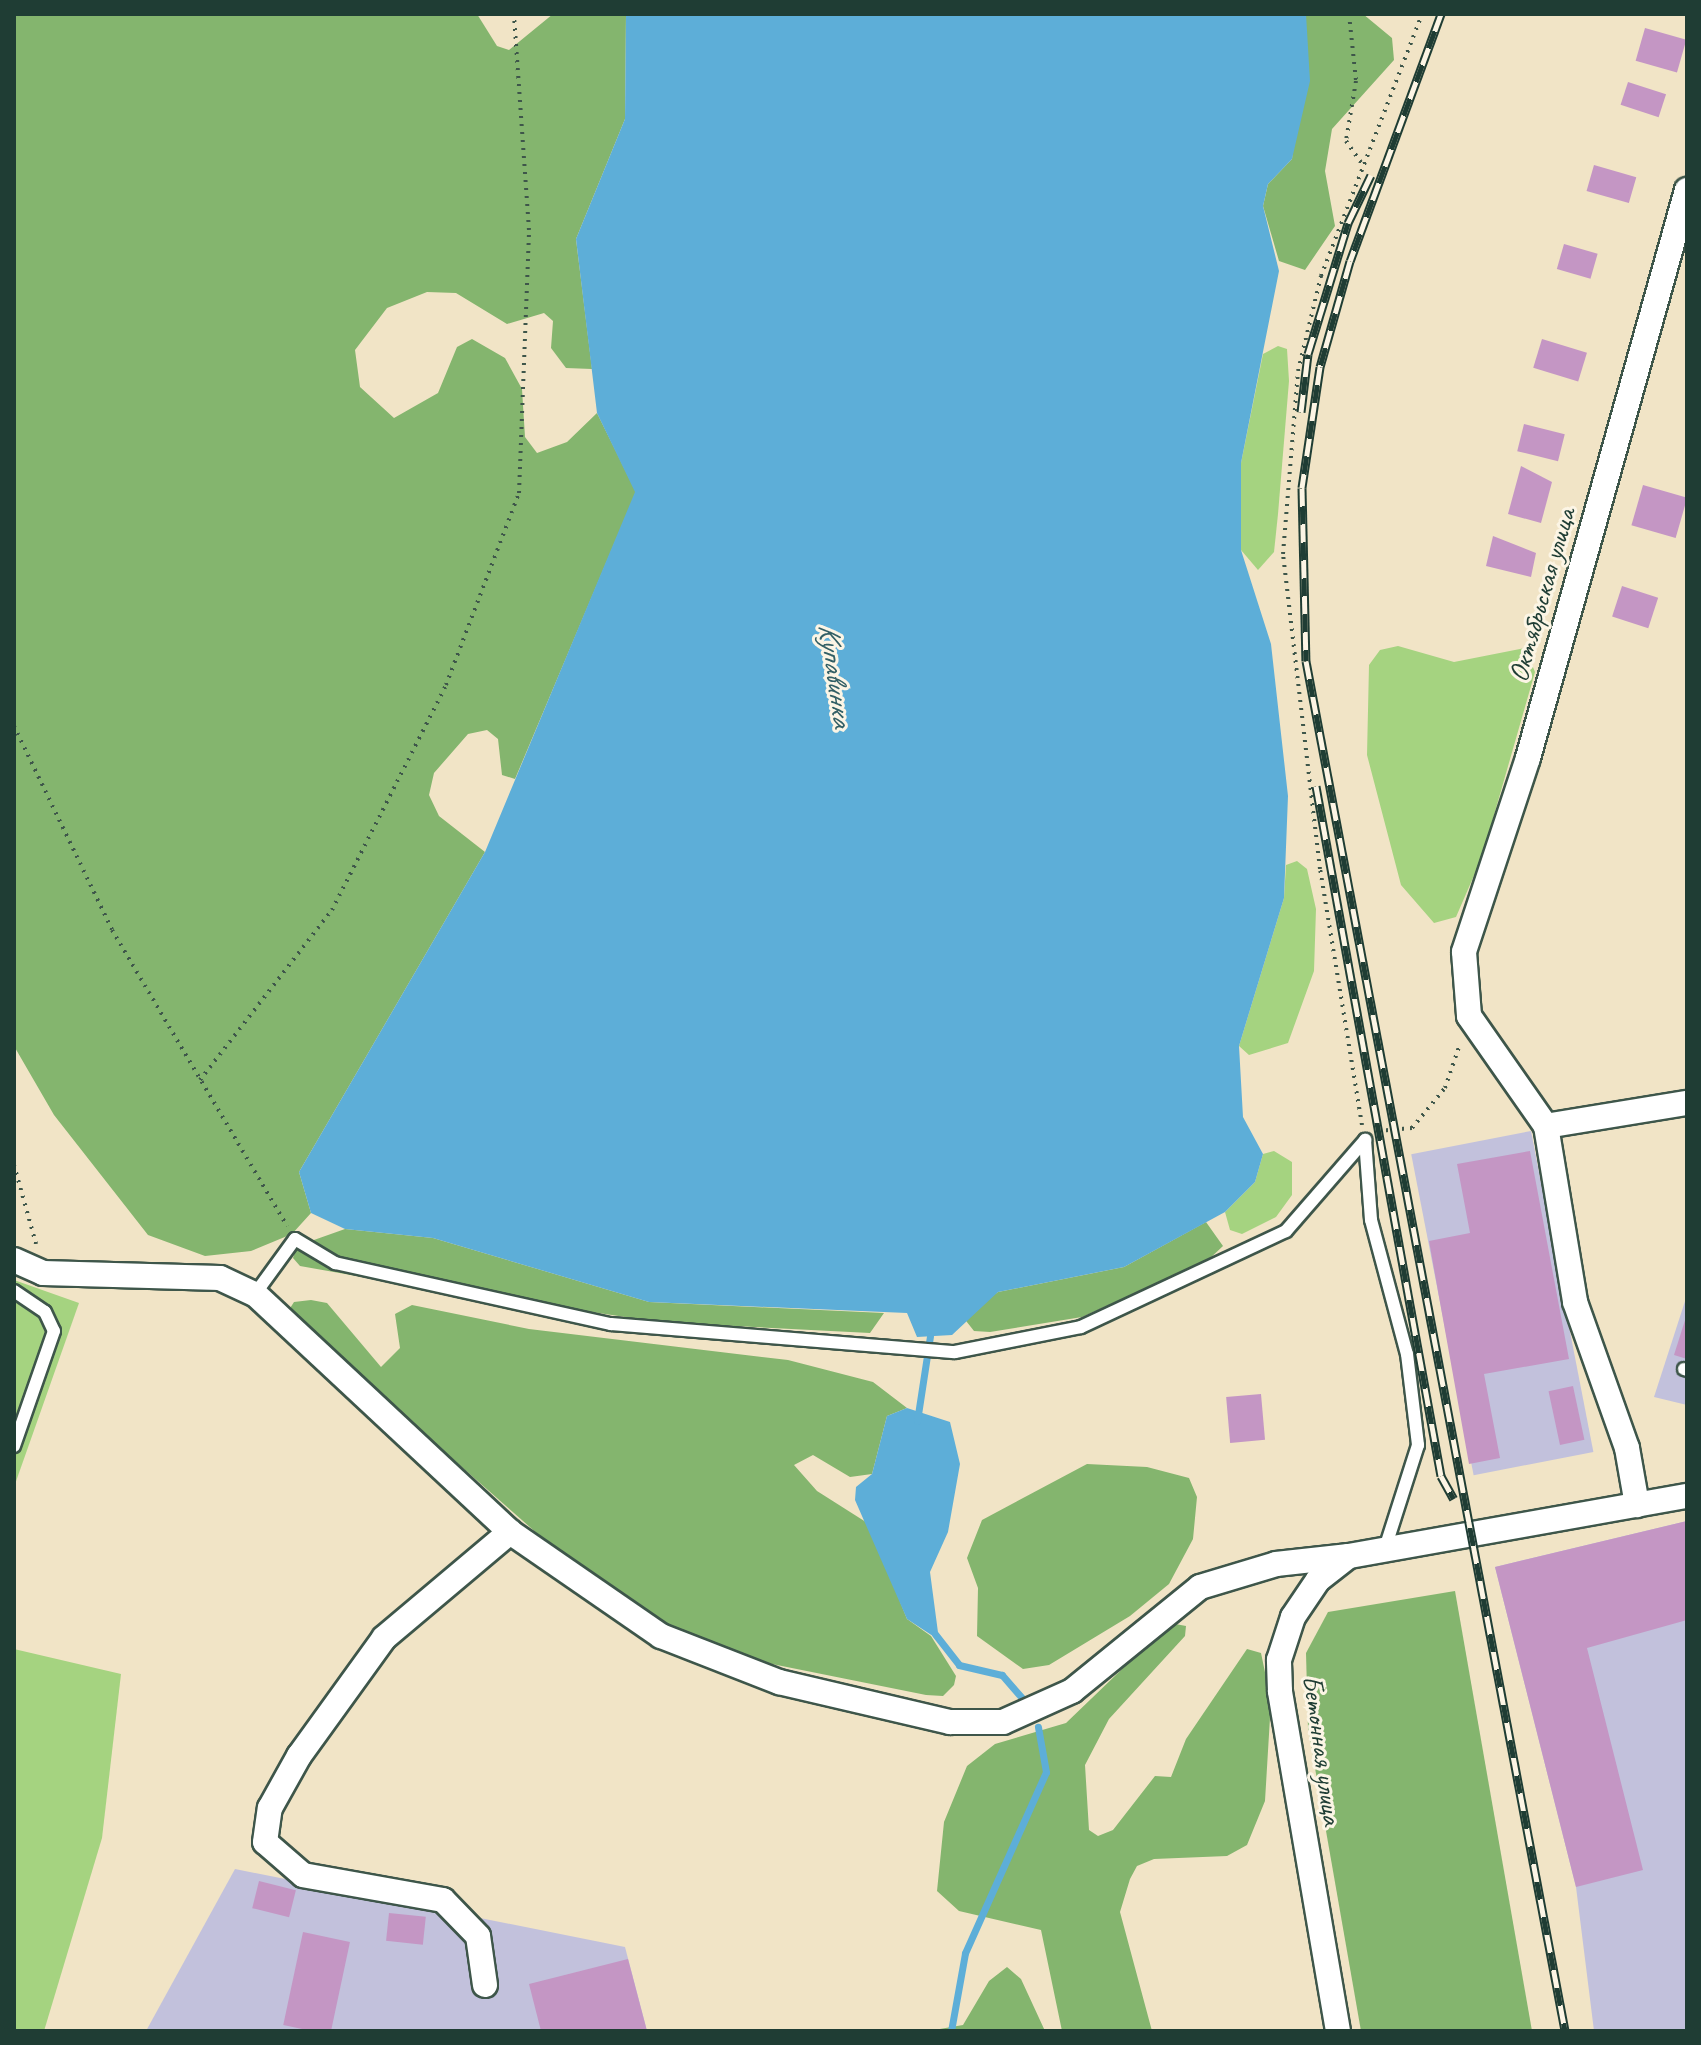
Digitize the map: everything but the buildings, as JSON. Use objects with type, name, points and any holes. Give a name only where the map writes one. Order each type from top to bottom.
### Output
[{"type":"street","name":"Октябрьская улица","points":[[1469,1016],[1464,952],[1528,758],[1687,190]]},
{"type":"street","points":[[1469,1016],[1546,1126],[1575,1302],[1627,1448],[1637,1505]]},
{"type":"street","points":[[1546,1126],[1687,1103]]},
{"type":"street","points":[[14,1260],[43,1273],[220,1278],[255,1294],[510,1532],[661,1636],[706,1657],[779,1682],[984,1725],[1072,1691],[1200,1587],[1276,1564],[1349,1556]]},
{"type":"street","name":"Бетонная улица","points":[[1338,2031],[1279,1660],[1299,1609],[1318,1580],[1349,1556],[1386,1545],[1687,1496]]},
{"type":"street","points":[[485,1985],[478,1936],[443,1900],[303,1875],[265,1842],[270,1808],[299,1756],[384,1638],[510,1532]]},
{"type":"lane","points":[[255,1294],[295,1239],[335,1263],[611,1324],[715,1337],[894,1343],[955,1352],[1081,1327],[1286,1231],[1365,1140]]},
{"type":"lane","points":[[1365,1140],[1371,1220],[1407,1354],[1418,1445],[1386,1545]]},
{"type":"lane","points":[[14,1291],[45,1312],[54,1331],[14,1446]]},
{"type":"path","points":[[200,1080],[332,910],[446,685],[519,493],[529,230],[514,14]]},
{"type":"path","points":[[1349,14],[1356,81],[1346,141],[1364,165]]},
{"type":"path","points":[[1422,14],[1321,276],[1298,371],[1283,554],[1320,869],[1365,1140],[1377,1131],[1412,1128],[1445,1088],[1469,1016]]},
{"type":"path","points":[[14,726],[112,930],[295,1239]]},
{"type":"path","points":[[14,1165],[43,1273]]},
{"type":"shaded area","points":[[1531,1131],[1593,1452],[1474,1475],[1411,1154]]},
{"type":"shaded area","points":[[1687,1295],[1687,1405],[1654,1397]]},
{"type":"shaded area","points":[[1687,1521],[1687,2031],[1594,2031],[1576,1887],[1495,1567]]},
{"type":"shaded area","points":[[235,1869],[625,1947],[647,2031],[146,2031]]},
{"type":"green space","points":[[14,14],[477,14],[497,46],[509,50],[553,14],[626,14],[625,119],[576,239],[592,369],[566,368],[551,348],[553,321],[544,313],[507,324],[456,293],[427,292],[387,308],[355,350],[360,387],[394,418],[438,393],[457,347],[472,339],[505,358],[522,389],[525,437],[537,453],[567,442],[597,413],[636,492],[515,779],[502,775],[498,739],[487,730],[468,734],[434,773],[429,795],[439,816],[485,852],[299,1172],[311,1213],[292,1234],[251,1251],[205,1256],[148,1235],[54,1115],[14,1046]]},
{"type":"green space","points":[[1306,14],[1363,14],[1392,38],[1394,60],[1332,129],[1325,171],[1335,226],[1305,270],[1279,261],[1263,206],[1268,184],[1292,159]]},
{"type":"green space","points":[[1278,346],[1287,349],[1289,381],[1278,514],[1274,552],[1258,570],[1241,550],[1241,463],[1263,354]]},
{"type":"green space","points":[[1398,646],[1454,662],[1525,648],[1535,672],[1482,857],[1456,917],[1434,923],[1401,885],[1367,755],[1369,665],[1380,650]]},
{"type":"green space","points":[[1297,861],[1307,869],[1316,909],[1314,971],[1288,1043],[1249,1055],[1239,1046],[1284,898],[1286,865]]},
{"type":"green space","points":[[1274,1151],[1292,1162],[1292,1195],[1276,1217],[1242,1234],[1230,1230],[1225,1212],[1255,1182],[1263,1154]]},
{"type":"green space","points":[[1206,1222],[1223,1246],[1207,1261],[1082,1317],[990,1332],[974,1331],[963,1317],[998,1292],[1124,1267]]},
{"type":"green space","points":[[345,1229],[433,1238],[649,1302],[884,1313],[870,1333],[658,1322],[362,1277],[300,1266],[293,1258],[297,1246]]},
{"type":"green space","points":[[14,1280],[79,1303],[14,1487]]},
{"type":"green space","points":[[311,1300],[327,1303],[381,1367],[400,1348],[395,1314],[412,1305],[529,1329],[788,1360],[873,1382],[907,1408],[887,1416],[872,1474],[850,1477],[813,1455],[794,1465],[817,1491],[869,1524],[907,1619],[931,1636],[956,1676],[954,1685],[943,1696],[926,1695],[742,1658],[658,1621],[565,1558],[287,1313],[294,1302]]},
{"type":"green space","points":[[1087,1464],[1147,1467],[1189,1478],[1197,1497],[1193,1539],[1169,1584],[1130,1616],[1049,1665],[1023,1669],[977,1636],[978,1588],[967,1558],[982,1520]]},
{"type":"green space","points":[[1455,1591],[1532,2031],[1361,2031],[1308,1728],[1306,1653],[1328,1612]]},
{"type":"green space","points":[[1170,1623],[1186,1626],[1185,1636],[1109,1719],[1085,1765],[1089,1830],[1098,1836],[1113,1830],[1155,1776],[1171,1777],[1186,1739],[1247,1649],[1261,1653],[1271,1701],[1265,1801],[1247,1845],[1227,1856],[1154,1859],[1137,1866],[1130,1879],[1120,1912],[1152,2031],[1062,2031],[1041,1930],[959,1911],[937,1891],[944,1822],[967,1766],[995,1744],[1066,1723]]},
{"type":"green space","points":[[14,1649],[121,1674],[102,1838],[44,2031],[14,2031]]},
{"type":"green space","points":[[1007,1967],[1021,1979],[1045,2031],[928,2031],[963,2025],[989,1981]]},
{"type":"water","name":"Купавинка","points":[[626,14],[1306,14],[1310,81],[1292,159],[1268,184],[1263,206],[1279,271],[1241,463],[1241,550],[1271,644],[1288,796],[1284,898],[1239,1046],[1243,1117],[1263,1154],[1255,1182],[1225,1212],[1124,1267],[998,1292],[952,1335],[917,1337],[907,1313],[649,1302],[433,1238],[345,1229],[311,1213],[299,1172],[485,852],[635,492],[597,413],[576,239],[625,119]]},
{"type":"water","points":[[907,1408],[950,1422],[960,1464],[948,1532],[930,1572],[939,1640],[907,1619],[855,1500],[856,1487],[872,1474],[887,1416]]},
{"type":"waterway","points":[[917,1421],[930,1336]]},
{"type":"waterway","points":[[935,1634],[959,1665],[1002,1675],[1023,1699]]},
{"type":"waterway","points":[[951,2031],[965,1953],[1046,1772],[1038,1727]]},
{"type":"railway","points":[[1441,14],[1350,261],[1320,367],[1302,488],[1306,661],[1565,2031]]},
{"type":"railway","points":[[1301,412],[1308,354],[1348,223],[1371,175]]},
{"type":"railway","points":[[1316,786],[1441,1476],[1454,1499]]}]
